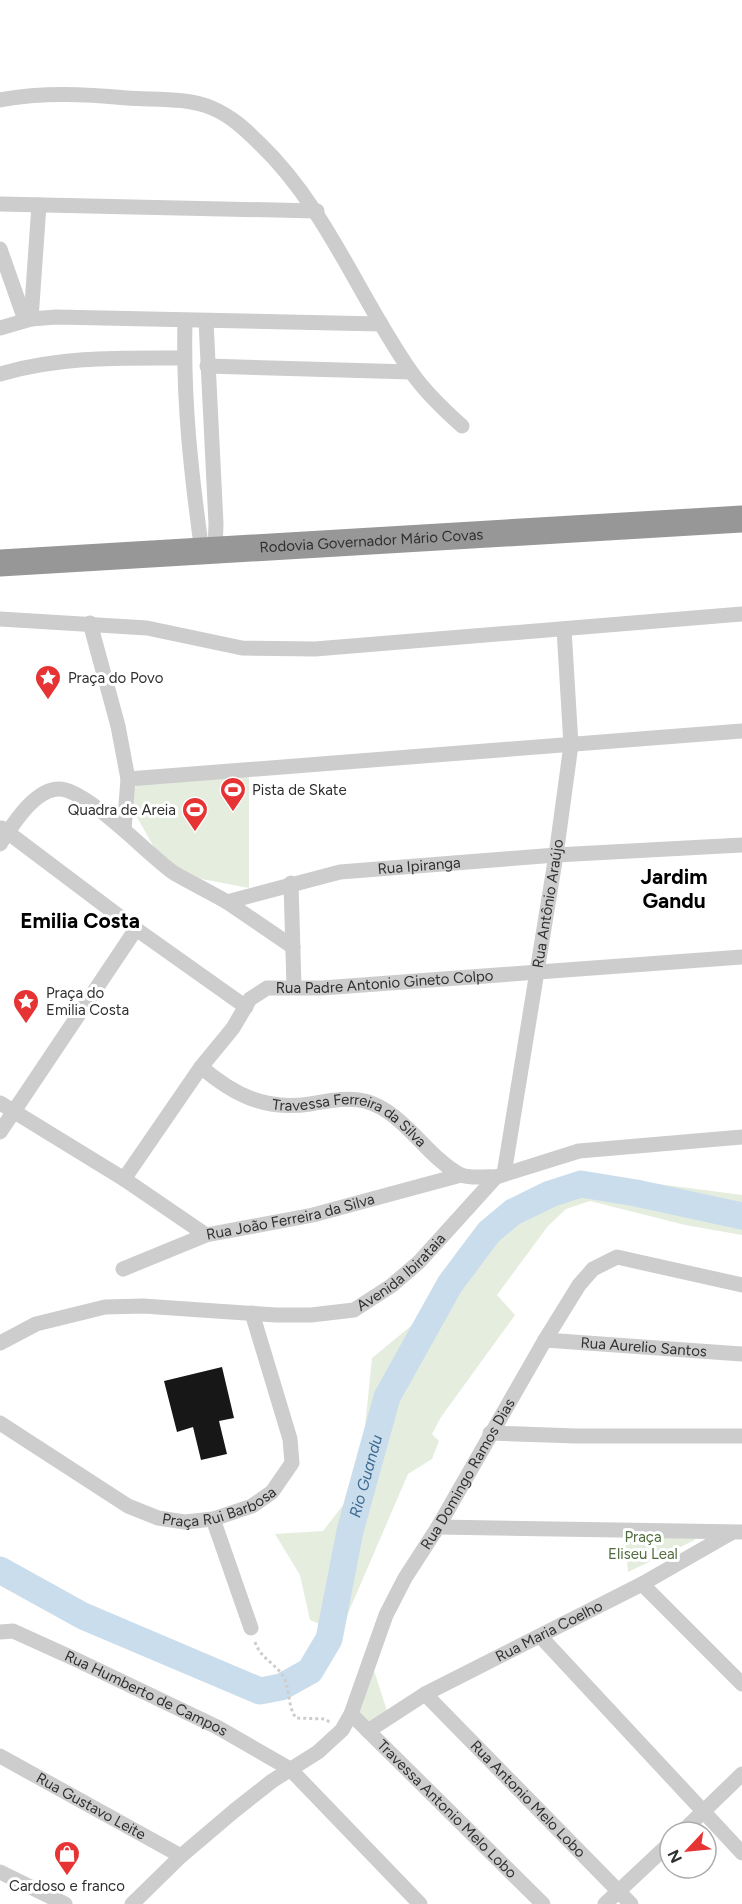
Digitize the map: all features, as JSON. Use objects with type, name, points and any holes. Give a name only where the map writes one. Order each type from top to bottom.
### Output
[{"type":"highway","name":"Rodovia Governador Mário Covas","points":[[0,563],[742,519]]},
{"type":"street","points":[[0,100],[81,94],[188,102],[210,107],[229,116],[279,162],[317,211],[411,372],[425,390],[462,426]]},
{"type":"street","points":[[0,204],[317,211]]},
{"type":"street","points":[[28,319],[39,205]]},
{"type":"street","points":[[0,249],[28,319]]},
{"type":"street","points":[[0,328],[28,319],[56,316],[185,321],[381,324]]},
{"type":"street","points":[[185,321],[183,381],[186,435],[208,552]]},
{"type":"street","points":[[206,321],[216,524],[208,552]]},
{"type":"street","points":[[0,374],[41,363],[68,359],[184,358]]},
{"type":"street","points":[[183,381],[208,374],[411,372]]},
{"type":"street","points":[[0,618],[90,622],[147,628],[253,648],[315,649],[742,614]]},
{"type":"street","points":[[90,622],[118,726],[128,778],[124,830]]},
{"type":"street","name":"Rua Antônio Araújo","points":[[500,1175],[556,855],[571,745],[564,629]]},
{"type":"street","points":[[128,778],[742,731]]},
{"type":"street","points":[[246,1007],[3,834],[33,802],[57,789],[65,790],[97,808],[173,872],[227,902],[293,947]]},
{"type":"street","name":"Rua Ipiranga","points":[[227,902],[291,883],[340,872],[556,855],[742,845]]},
{"type":"street","points":[[291,883],[294,987]]},
{"type":"street","points":[[0,1132],[136,929]]},
{"type":"street","name":"Rua Padre Antonio Gineto Colpo","points":[[124,1179],[201,1067],[233,1028],[250,999],[261,990],[294,987],[322,988],[742,957]]},
{"type":"street","name":"Travessa Ferreira da Silva","points":[[201,1067],[217,1081],[267,1105],[307,1105],[340,1099],[366,1102],[387,1112],[461,1175]]},
{"type":"street","points":[[0,1103],[124,1179],[206,1235]]},
{"type":"street","points":[[461,1175],[500,1175],[579,1151],[742,1137]]},
{"type":"street","name":"Rua João Ferreira da Silva","points":[[123,1269],[206,1235],[313,1215],[461,1175]]},
{"type":"street","name":"Avenida Ibirataia","points":[[0,1343],[36,1324],[105,1307],[143,1306],[311,1315],[354,1310],[392,1286],[419,1262],[500,1175]]},
{"type":"street","name":"Rua Domingo Ramos Dias","points":[[132,1904],[181,1856],[290,1769],[318,1752],[342,1730],[351,1714],[386,1615],[405,1578],[438,1527],[545,1340],[586,1276],[593,1269],[617,1257],[742,1285]]},
{"type":"street","name":"Praça Rui Barbosa","points":[[0,1423],[128,1506],[158,1518],[185,1522],[213,1519],[252,1506],[272,1492],[292,1463],[290,1439],[252,1313]]},
{"type":"street","name":"Rua Aurelio Santos","points":[[545,1340],[742,1354]]},
{"type":"street","points":[[490,1433],[576,1436],[742,1436]]},
{"type":"street","points":[[213,1519],[251,1628]]},
{"type":"street","points":[[438,1527],[736,1533]]},
{"type":"street","name":"Rua Maria Coelho","points":[[368,1731],[425,1694],[642,1584],[736,1533]]},
{"type":"street","points":[[642,1584],[742,1684]]},
{"type":"street","name":"Rua Humberto de Campos","points":[[0,1632],[13,1631],[67,1656],[217,1728],[290,1769],[420,1904]]},
{"type":"street","points":[[540,1636],[742,1853]]},
{"type":"street","name":"Rua Antonio Melo Lobo","points":[[425,1694],[632,1904]]},
{"type":"street","name":"Travessa Antonio Melo Lobo","points":[[351,1714],[543,1904]]},
{"type":"street","name":"Rua Gustavo Leite","points":[[0,1756],[181,1856]]},
{"type":"street","points":[[696,1820],[742,1774]]},
{"type":"street","points":[[605,1904],[618,1889],[658,1854]]},
{"type":"street","points":[[0,1872],[66,1904]]},
{"type":"path","points":[[251,1628],[258,1649],[285,1680],[291,1712],[297,1719],[325,1719],[342,1730]]},
{"type":"green space","points":[[249,773],[249,888],[186,876],[160,858],[133,810],[133,792],[139,779]]},
{"type":"green space","points":[[582,1174],[742,1195],[742,1235],[685,1225],[590,1201],[566,1209],[548,1226],[497,1295],[515,1315],[441,1417],[432,1434],[439,1441],[432,1459],[408,1474],[340,1632],[310,1620],[300,1575],[275,1534],[323,1531],[347,1500],[364,1437],[372,1358],[423,1316],[457,1263],[491,1219],[523,1197]]},
{"type":"green space","name":"Praça Eliseu Leal","points":[[624,1529],[694,1533],[695,1540],[628,1572]]},
{"type":"green space","points":[[370,1658],[389,1717],[368,1725],[357,1720]]},
{"type":"building","points":[[222,1367],[234,1418],[219,1421],[227,1454],[201,1460],[193,1427],[177,1432],[164,1381]]},
{"type":"waterway","name":"Rio Guandu","points":[[0,1570],[83,1616],[260,1691],[281,1687],[310,1671],[329,1639],[350,1531],[387,1397],[450,1284],[489,1232],[513,1212],[550,1194],[581,1184],[636,1193],[742,1216]]},
{"type":"place","name":"Praça do Povo","points":[[48,701]]},
{"type":"place","name":"Pista de Skate","points":[[233,813]]},
{"type":"place","name":"Quadra de Areia","points":[[195,833]]},
{"type":"place","name":"Praça do Emilia Costa","points":[[26,1025]]},
{"type":"place","name":"Cardoso e franco","points":[[67,1877]]},
{"type":"district","name":"Jardim Gandu","points":[[674,889]]},
{"type":"district","name":"Emilia Costa","points":[[80,921]]}]
